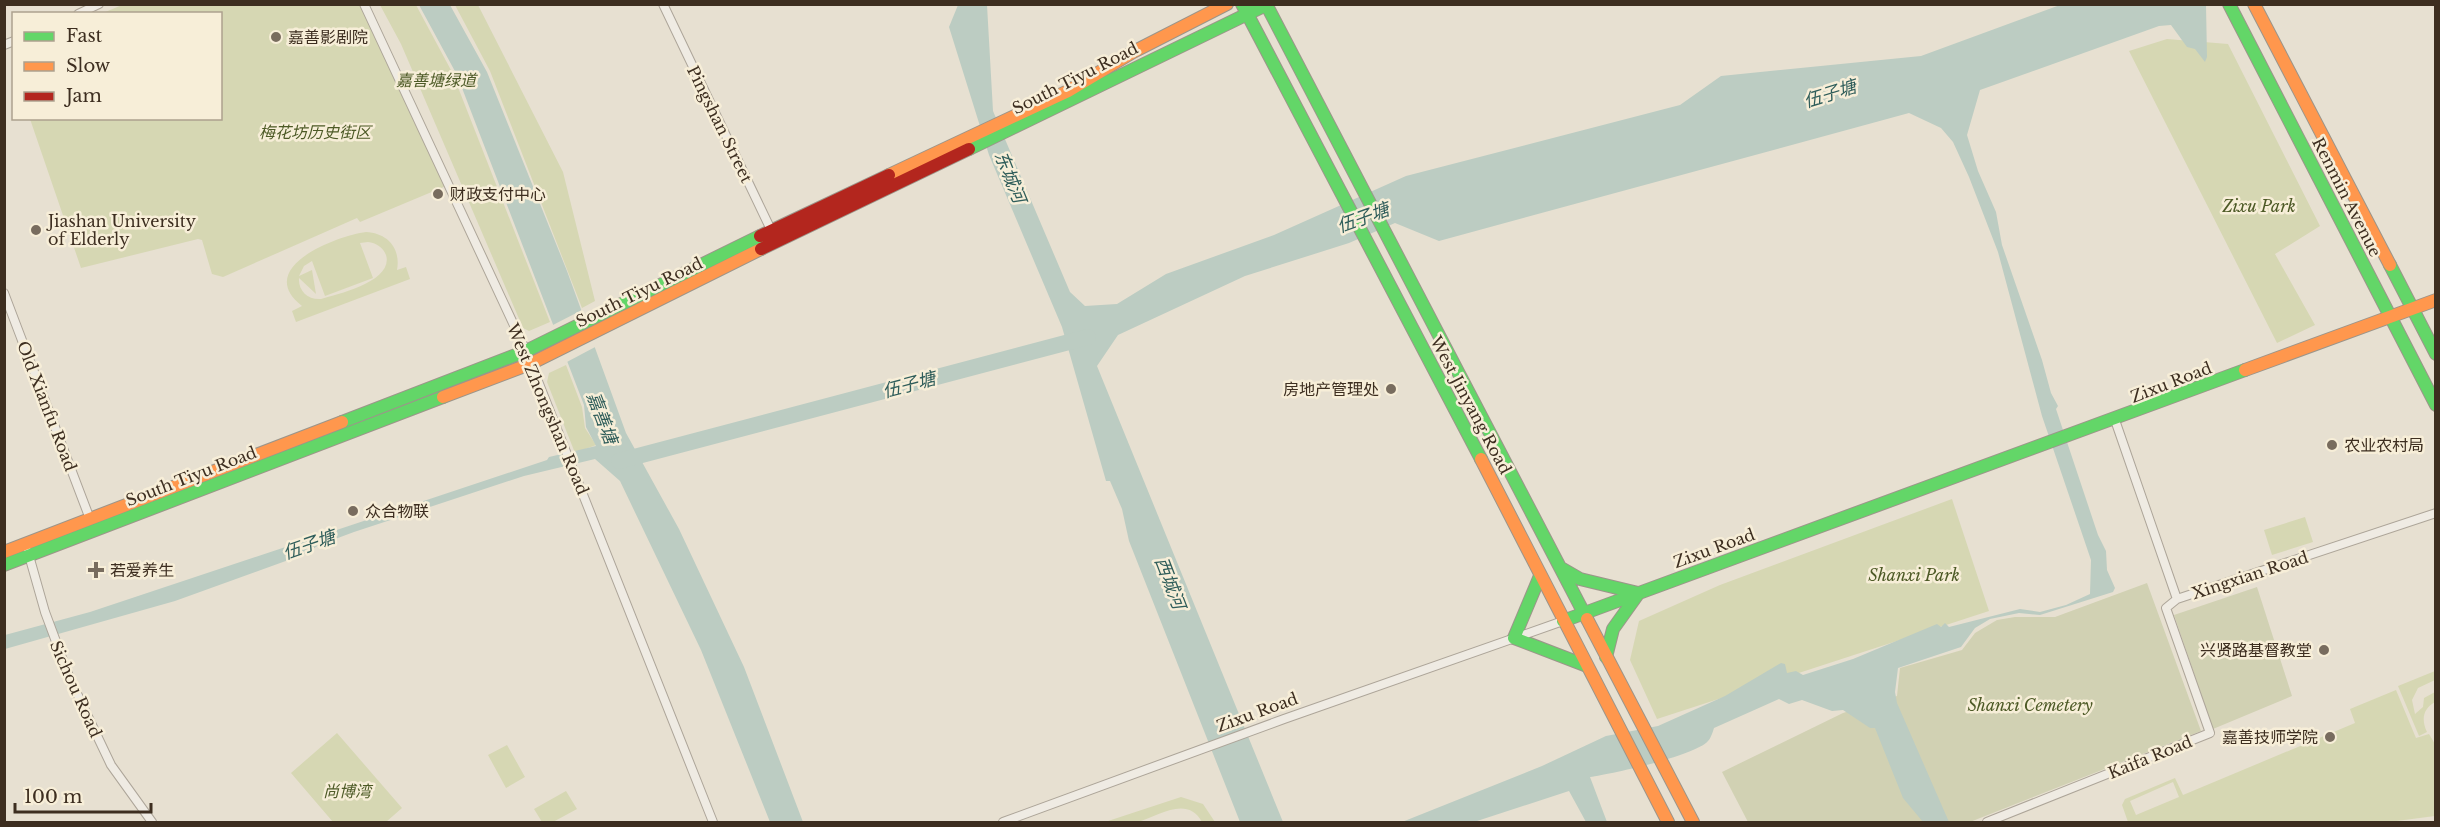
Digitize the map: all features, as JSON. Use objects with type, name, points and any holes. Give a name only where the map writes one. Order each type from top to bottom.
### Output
[{"type":"main road","name":"South Tiyu Road","points":[[1028,115],[1132,52],[1227,4]]},
{"type":"main road","name":"Renmin Avenue","points":[[2229,4],[2436,405]]},
{"type":"main road","name":"Renmin Avenue","points":[[2254,4],[2436,354]]},
{"type":"main road","name":"South Tiyu Road","points":[[4,565],[28,550],[90,519],[525,351],[603,311],[772,231],[961,147],[1244,9],[1267,5]]},
{"type":"main road","name":"West Jinyang Road","points":[[1267,5],[1693,822]]},
{"type":"main road","name":"West Jinyang Road","points":[[1244,9],[1668,822]]},
{"type":"main road","name":"South Tiyu Road","points":[[4,552],[28,550],[530,364],[609,323],[778,243],[961,147]]},
{"type":"main road","name":"Zixu Road","points":[[1563,621],[2077,434],[2436,300]]},
{"type":"main road","points":[[1560,568],[1580,579],[1639,593],[1613,629],[1606,657]]},
{"type":"main road","points":[[1540,576],[1514,638],[1587,666]]},
{"type":"street","points":[[82,12],[99,4]]},
{"type":"street","name":"West Zhongshan Road","points":[[364,4],[525,351],[565,446],[713,822]]},
{"type":"street","name":"Pingshan Street","points":[[663,4],[778,243]]},
{"type":"street","name":"Old Xianfu Road","points":[[4,293],[90,519]]},
{"type":"street","name":"Xingxian Road","points":[[2115,420],[2176,599],[2436,513]]},
{"type":"street","name":"Sichou Road","points":[[28,550],[55,643],[111,765],[152,822]]},
{"type":"street","name":"Kaifa Road","points":[[1987,822],[2210,733],[2166,608],[2176,599]]},
{"type":"street","name":"Zixu Road","points":[[1003,822],[1253,730],[1563,621]]},
{"type":"green space","name":"梅花坊历史街区","points":[[122,5],[360,5],[446,186],[360,222],[357,218],[223,277],[212,274],[202,240],[198,239],[81,268],[30,120],[222,120],[222,12],[105,12]]},
{"type":"green space","name":"嘉善塘绿道","points":[[380,5],[416,5],[452,72],[550,322],[529,331],[523,328],[401,44]]},
{"type":"green space","name":"嘉善塘绿道","points":[[455,5],[478,5],[563,172],[595,301],[582,308],[490,71]]},
{"type":"green space","name":"Zixu Park","points":[[2167,39],[2228,44],[2320,226],[2275,254],[2315,325],[2277,343],[2129,51]]},
{"type":"green space","points":[[366,232],[381,235],[387,239],[397,255],[397,270],[406,267],[410,279],[296,322],[292,311],[302,306],[289,292],[287,279],[293,267],[304,256],[320,247]],"holes":[[[360,243],[376,244],[386,255],[386,264],[382,272],[374,279],[352,290],[321,299],[312,298],[302,291],[299,278],[316,294],[312,270],[299,276],[304,266],[312,261],[325,296],[373,278]]]},
{"type":"green space","points":[[566,365],[582,407],[585,428],[596,445],[575,453],[547,382],[549,373]]},
{"type":"green space","name":"Shanxi Park","points":[[1952,499],[1989,611],[1657,719],[1630,660],[1639,621],[1720,585]]},
{"type":"green space","points":[[2305,517],[2313,542],[2272,555],[2264,530]]},
{"type":"green space","name":"Shanxi Cemetery","points":[[2147,583],[2201,731],[1970,822],[1748,822],[1722,772],[1843,713],[1897,696],[1900,668],[1962,650],[1975,633],[1997,620],[2015,617],[2055,617]]},
{"type":"green space","points":[[2257,587],[2292,696],[2213,729],[2174,615]]},
{"type":"green space","points":[[2435,671],[2435,680],[2418,688],[2412,700],[2415,714],[2423,707],[2424,698],[2435,692],[2435,702],[2424,715],[2427,732],[2419,736],[2398,686]]},
{"type":"green space","points":[[2396,690],[2416,738],[2429,734],[2435,744],[2435,816],[2389,822],[2128,822],[2122,805],[2125,799],[2175,778],[2183,795],[2355,723],[2350,709]],"holes":[[[2173,782],[2179,797],[2136,815],[2130,801]]]},
{"type":"green space","name":"尚博湾","points":[[337,733],[402,808],[386,822],[333,822],[291,773]]},
{"type":"green space","points":[[507,745],[525,777],[506,788],[488,755]]},
{"type":"green space","points":[[566,791],[577,809],[553,822],[542,822],[534,809]]},
{"type":"green space","points":[[1181,797],[1203,804],[1215,822],[1202,822],[1196,814],[1181,809],[1164,812],[1138,822],[1105,822]]},
{"type":"water","name":"嘉善塘","points":[[419,5],[450,5],[487,72],[567,271],[626,433],[679,529],[744,667],[803,822],[770,822],[701,650],[620,481],[595,459],[524,476],[354,532],[319,545],[305,554],[175,601],[5,649],[5,635],[90,612],[547,460],[549,457],[596,446],[586,427],[584,405],[457,75]]},
{"type":"water","points":[[958,5],[987,5],[993,111],[1070,292],[1085,306],[1117,304],[1166,274],[1274,235],[1406,176],[1680,105],[1721,76],[1921,56],[2060,5],[2206,5],[2207,57],[2205,62],[2195,49],[2187,47],[2171,25],[2159,26],[1980,90],[1967,135],[1978,171],[1996,212],[2002,245],[2042,360],[2051,393],[2058,406],[2056,409],[2098,535],[2106,551],[2107,570],[2115,588],[2113,592],[2040,615],[2019,613],[1990,619],[1975,628],[1961,647],[1898,668],[1895,692],[1897,703],[1949,822],[1923,822],[1903,798],[1875,728],[1870,728],[1843,710],[1832,711],[1802,700],[1789,704],[1779,699],[1714,728],[1708,741],[1687,753],[1652,764],[1590,777],[1607,822],[1586,822],[1569,791],[1474,822],[1402,822],[1542,766],[1606,736],[1658,726],[1725,696],[1781,663],[1785,664],[1787,673],[1796,671],[1803,675],[1853,659],[1937,624],[1941,627],[1945,623],[1949,627],[2020,609],[2040,612],[2066,605],[2090,594],[2091,560],[2042,416],[1998,252],[1953,142],[1941,128],[1909,113],[1439,241],[1395,223],[1349,243],[1245,276],[1118,335],[1097,366],[1283,822],[1240,822],[1129,541],[1122,509],[1110,481],[1106,481],[1062,327],[989,155],[949,27]]},
{"type":"pier","points":[[584,309],[597,346],[565,363],[551,326]]},
{"type":"waterway","name":"伍子塘","points":[[619,461],[1088,337]]},
{"type":"traffic: fast","points":[[1242,4],[1481,459]]},
{"type":"traffic: fast","points":[[1266,4],[1587,619]]},
{"type":"traffic: fast","points":[[969,149],[1268,4]]},
{"type":"traffic: fast","points":[[2229,4],[2436,405]]},
{"type":"traffic: fast","points":[[342,422],[526,351],[760,236]]},
{"type":"traffic: fast","points":[[2390,265],[2436,354]]},
{"type":"traffic: fast","points":[[1563,621],[2245,370]]},
{"type":"traffic: fast","points":[[4,565],[443,397]]},
{"type":"traffic: fast","points":[[1561,568],[1580,579],[1638,593]]},
{"type":"traffic: fast","points":[[1540,576],[1514,638],[1587,666]]},
{"type":"traffic: fast","points":[[1606,657],[1613,629],[1638,594]]},
{"type":"traffic: slow","points":[[889,175],[1068,91],[1133,52],[1227,4]]},
{"type":"traffic: slow","points":[[2254,4],[2390,265]]},
{"type":"traffic: slow","points":[[443,397],[530,364],[761,249]]},
{"type":"traffic: slow","points":[[2245,370],[2436,300]]},
{"type":"traffic: slow","points":[[4,552],[342,422]]},
{"type":"traffic: slow","points":[[1481,459],[1668,822]]},
{"type":"traffic: slow","points":[[1587,619],[1693,822]]},
{"type":"traffic: jam","points":[[761,249],[969,149]]},
{"type":"traffic: jam","points":[[760,236],[889,175]]},
{"type":"place","name":"嘉善影剧院","points":[[276,37]]},
{"type":"place","name":"财政支付中心","points":[[438,194]]},
{"type":"place","name":"Jiashan University of Elderly","points":[[36,230]]},
{"type":"place","name":"房地产管理处","points":[[1391,389]]},
{"type":"place","name":"农业农村局","points":[[2332,445]]},
{"type":"place","name":"众合物联","points":[[353,511]]},
{"type":"place","name":"若爱养生","points":[[96,570]]},
{"type":"place","name":"兴贤路基督教堂","points":[[2324,650]]},
{"type":"place","name":"嘉善技师学院","points":[[2330,737]]},
{"type":"water label","name":"东城河","points":[[1010,177]]},
{"type":"water label","name":"西城河","points":[[1170,583]]}]
